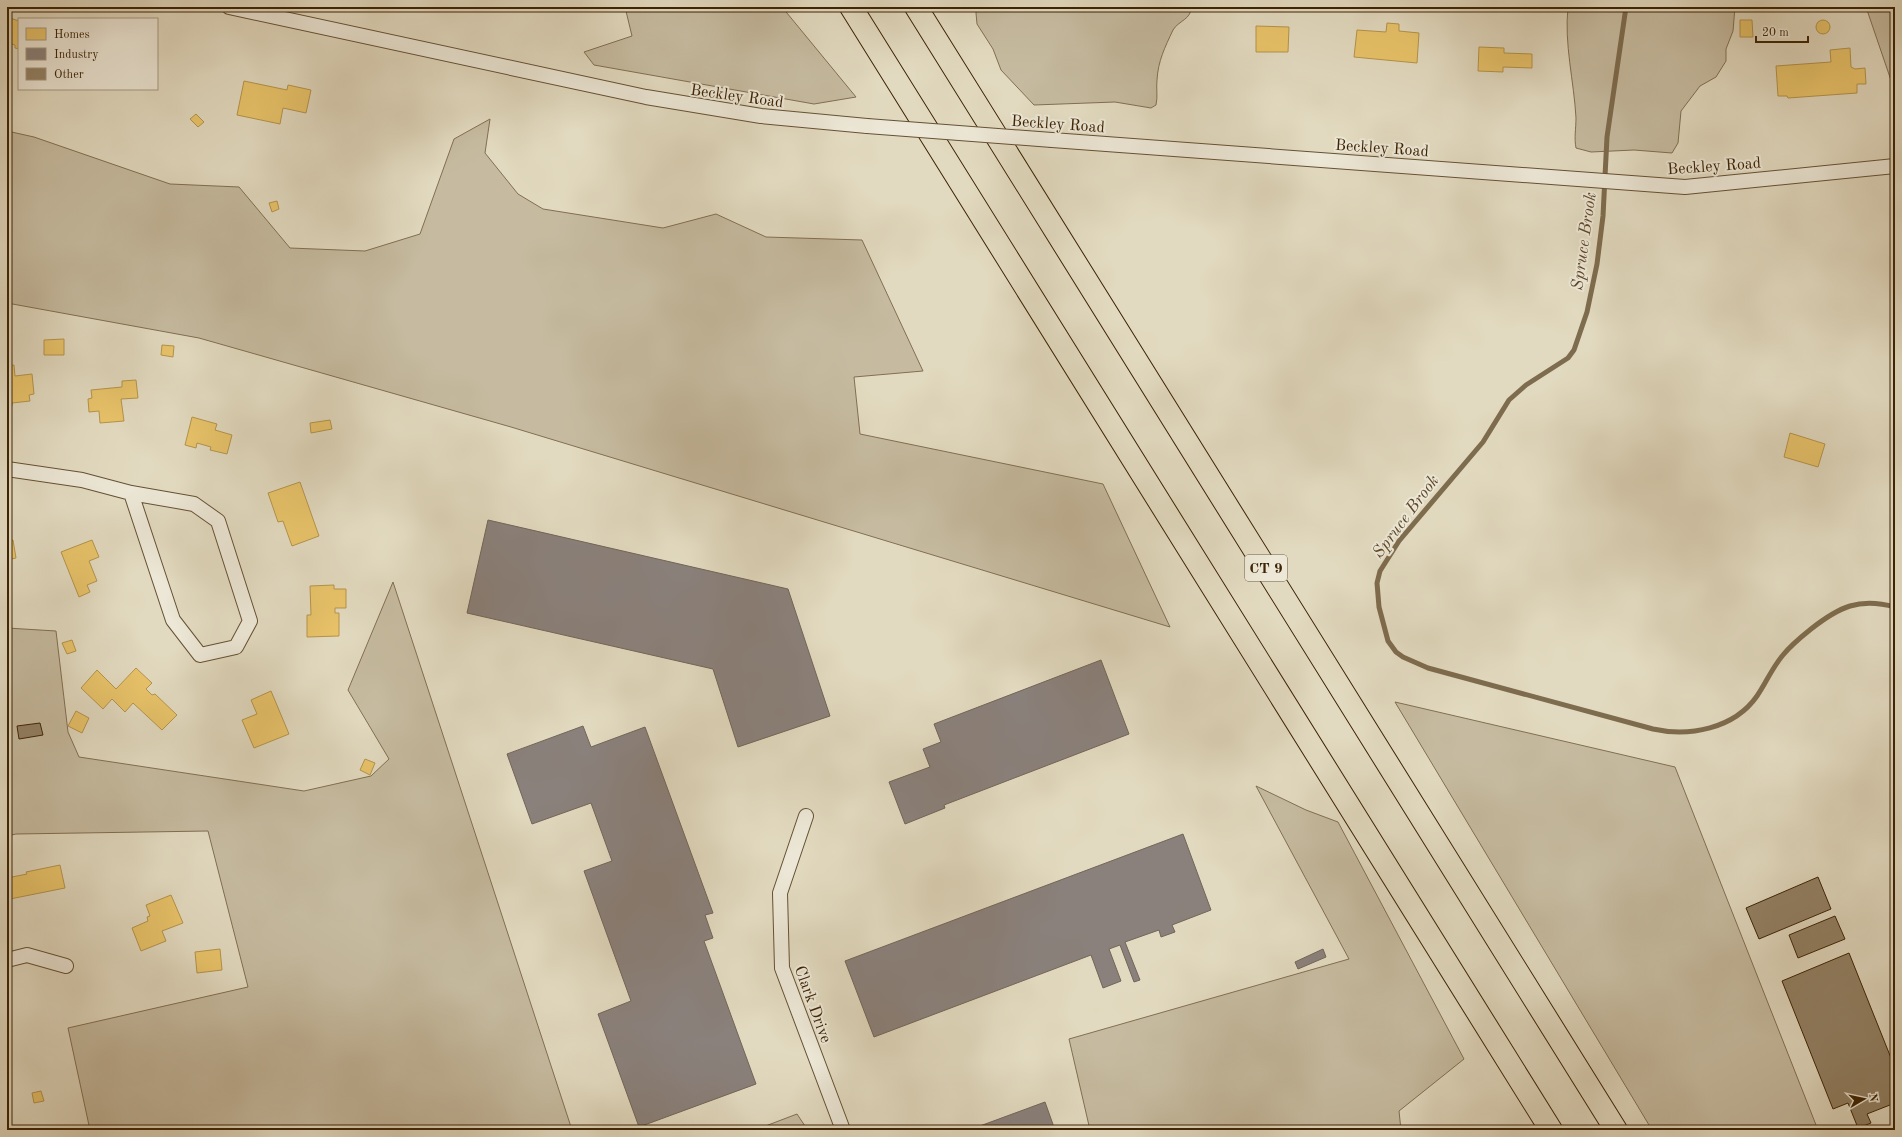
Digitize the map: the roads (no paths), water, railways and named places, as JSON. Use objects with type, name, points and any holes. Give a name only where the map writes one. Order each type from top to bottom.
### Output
[{"type":"highway","points":[[851,7],[1551,1130]]},
{"type":"highway","name":"CT 9","points":[[916,7],[1616,1130]]},
{"type":"street","name":"Beckley Road","points":[[229,7],[646,97],[761,116],[867,126],[1685,187],[1895,166]]},
{"type":"street","points":[[7,469],[82,480],[131,493],[194,504],[218,521],[250,621],[236,647],[200,655],[173,620],[131,493]]},
{"type":"street","name":"Clark Drive","points":[[806,816],[780,893],[782,968],[843,1130]]},
{"type":"street","points":[[7,960],[27,955],[66,966]]},
{"type":"waterway","name":"Spruce Brook","points":[[1626,7],[1607,137],[1603,216],[1597,264],[1587,312],[1574,350],[1568,358],[1526,385],[1509,400],[1483,442],[1399,541],[1380,571],[1377,583],[1379,607],[1388,641],[1396,652],[1403,657],[1428,668],[1653,729],[1681,732],[1696,731],[1723,723],[1736,716],[1747,707],[1757,696],[1776,665],[1789,648],[1821,621],[1840,610],[1860,604],[1871,603],[1895,607]]}]
